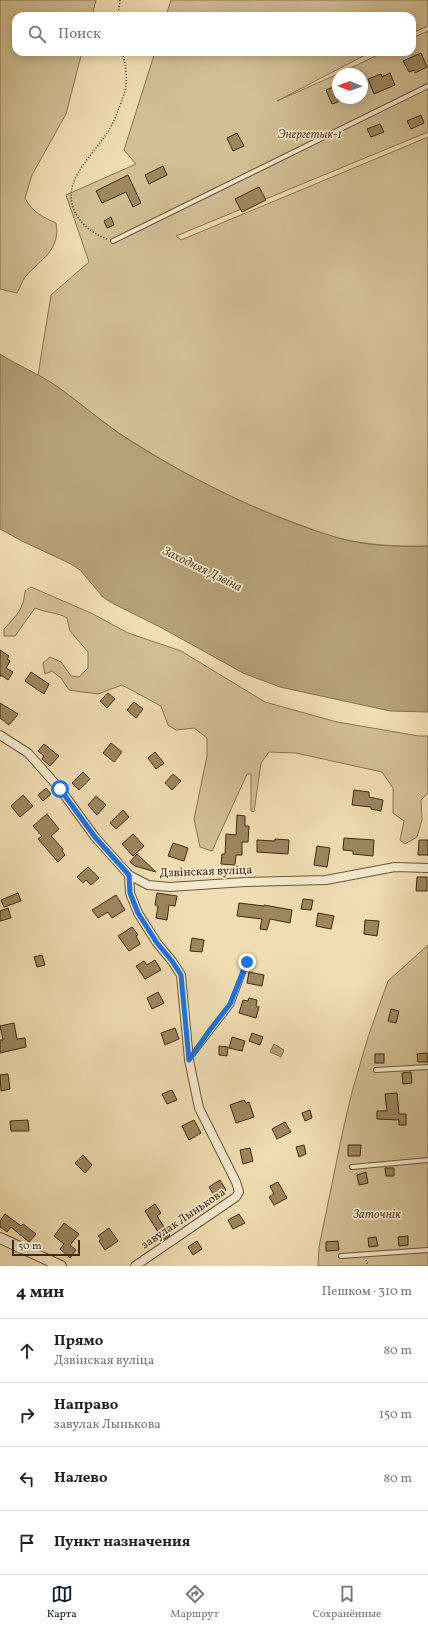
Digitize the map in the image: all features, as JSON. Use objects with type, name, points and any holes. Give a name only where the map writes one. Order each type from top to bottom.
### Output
[{"type":"street","name":"Дзвінская вуліца","points":[[0,735],[28,753],[60,789],[95,837],[129,875],[148,885],[170,887],[246,882],[326,880],[395,867],[428,868]]},
{"type":"street","name":"завулак Лынькова","points":[[129,875],[130,893],[138,913],[157,943],[181,975],[189,1060],[199,1108],[236,1182],[239,1192],[236,1197],[135,1266]]},
{"type":"street","points":[[0,1238],[61,1266]]},
{"type":"lane","points":[[113,241],[428,86]]},
{"type":"lane","points":[[189,1060],[230,1004],[247,962]]},
{"type":"lane","points":[[376,1070],[428,1068]]},
{"type":"lane","points":[[352,1167],[428,1160]]},
{"type":"lane","points":[[341,1256],[428,1250]]},
{"type":"path","points":[[118,12],[120,0]]},
{"type":"path","points":[[113,241],[95,234],[83,224],[74,210],[71,195],[76,176],[108,132],[124,95],[127,70],[123,56]]},
{"type":"green space","points":[[0,0],[96,0],[93,12],[12,12],[12,56],[81,56],[66,114],[32,175],[25,198],[34,210],[56,223],[56,240],[53,247],[43,259],[25,277],[17,293],[0,289]]},
{"type":"green space","points":[[171,0],[428,0],[428,26],[416,31],[416,12],[167,12]]},
{"type":"green space","name":"Энергетык-1","points":[[428,31],[428,132],[176,236],[181,240],[428,137],[428,546],[383,545],[338,538],[321,533],[250,505],[206,484],[142,448],[111,428],[60,388],[38,375],[51,295],[89,262],[66,195],[136,164],[124,150],[154,56],[363,56],[340,68],[332,68],[332,72],[277,101],[332,77],[332,104],[368,104],[368,68],[351,68],[376,56],[416,56],[416,36]]},
{"type":"green space","points":[[31,587],[91,613],[128,633],[181,651],[265,702],[337,722],[419,736],[428,736],[428,793],[421,800],[422,820],[417,837],[405,844],[400,840],[404,821],[393,813],[393,788],[382,772],[296,753],[269,752],[261,763],[254,812],[251,811],[251,774],[247,774],[212,851],[200,847],[194,819],[207,756],[207,738],[194,728],[176,730],[168,725],[161,706],[122,685],[98,694],[69,690],[61,678],[52,671],[45,674],[43,663],[50,657],[61,662],[71,676],[79,677],[88,668],[88,652],[70,631],[67,618],[35,608],[15,636],[4,636],[4,629],[19,612],[23,603],[25,591]]},
{"type":"green space","name":"Заточнік","points":[[428,945],[428,1266],[318,1266],[319,1247],[343,1130],[368,1037],[388,981]]},
{"type":"water","name":"Заходняя Дзвіна","points":[[0,354],[58,387],[120,434],[144,449],[197,479],[252,506],[280,518],[346,540],[381,545],[428,546],[428,712],[390,711],[280,687],[243,673],[162,628],[114,604],[103,597],[80,570],[71,564],[0,529]]},
{"type":"water","points":[[274,1044],[284,1050],[281,1057],[270,1052]]},
{"type":"building","points":[[421,53],[427,67],[415,73],[414,70],[409,72],[403,61]]},
{"type":"building","points":[[390,73],[395,85],[374,94],[368,79],[381,74],[382,77]]},
{"type":"building","points":[[332,88],[332,104],[326,90]]},
{"type":"building","points":[[421,115],[424,123],[411,129],[407,121]]},
{"type":"building","points":[[380,124],[384,132],[371,137],[367,129]]},
{"type":"building","points":[[237,133],[244,146],[233,151],[227,138]]},
{"type":"building","points":[[163,166],[167,175],[149,184],[145,175]]},
{"type":"building","points":[[128,175],[141,203],[133,207],[126,192],[102,203],[96,191]]},
{"type":"building","points":[[259,187],[266,200],[242,212],[235,199]]},
{"type":"building","points":[[111,217],[114,225],[107,228],[104,221]]},
{"type":"building","points":[[0,650],[9,656],[7,659],[10,661],[6,668],[13,672],[8,680],[1,675],[0,677]]},
{"type":"building","points":[[31,672],[49,684],[44,694],[25,681]]},
{"type":"building","points":[[108,693],[115,699],[107,708],[100,701]]},
{"type":"building","points":[[134,702],[143,709],[136,718],[127,710]]},
{"type":"building","points":[[0,703],[18,714],[9,725],[0,718]]},
{"type":"building","points":[[111,743],[122,752],[114,762],[103,753]]},
{"type":"building","points":[[44,744],[59,756],[50,766],[42,759],[44,756],[38,751]]},
{"type":"building","points":[[155,752],[164,763],[156,769],[148,758]]},
{"type":"building","points":[[83,772],[90,779],[79,790],[72,783]]},
{"type":"building","points":[[173,774],[181,781],[172,790],[165,783]]},
{"type":"building","points":[[46,788],[51,794],[43,801],[38,795]]},
{"type":"building","points":[[354,790],[369,792],[369,797],[383,800],[381,811],[371,809],[371,807],[352,805]]},
{"type":"building","points":[[23,795],[33,806],[20,817],[11,806]]},
{"type":"building","points":[[96,796],[106,805],[97,815],[88,805]]},
{"type":"building","points":[[123,810],[129,817],[116,829],[110,823]]},
{"type":"building","points":[[47,814],[59,829],[51,836],[63,849],[62,851],[65,855],[58,862],[38,839],[42,836],[33,826]]},
{"type":"building","points":[[237,815],[245,816],[245,826],[249,826],[248,842],[242,842],[242,855],[236,855],[235,865],[221,864],[222,854],[225,854],[226,834],[236,835]]},
{"type":"building","points":[[133,834],[144,846],[133,856],[122,844]]},
{"type":"building","points":[[344,838],[374,840],[373,856],[353,854],[353,851],[343,850]]},
{"type":"building","points":[[275,839],[289,840],[288,854],[257,852],[257,840],[275,841]]},
{"type":"building","points":[[419,840],[428,840],[428,855],[418,855]]},
{"type":"building","points":[[173,843],[188,848],[184,861],[168,856]]},
{"type":"building","points":[[317,846],[330,848],[327,867],[314,865]]},
{"type":"building","points":[[137,854],[156,872],[135,866],[130,862]]},
{"type":"building","points":[[88,867],[99,878],[91,885],[86,880],[83,883],[77,877]]},
{"type":"building","points":[[417,877],[427,877],[427,891],[416,891]]},
{"type":"building","points":[[18,893],[21,901],[4,907],[1,900]]},
{"type":"building","points":[[157,893],[177,896],[175,906],[169,905],[167,920],[156,918],[158,906],[155,905]]},
{"type":"building","points":[[116,895],[125,910],[112,918],[108,912],[98,918],[92,910]]},
{"type":"building","points":[[303,899],[313,900],[311,910],[301,909]]},
{"type":"building","points":[[239,903],[264,905],[292,910],[290,923],[270,919],[267,930],[260,929],[262,919],[237,916]]},
{"type":"building","points":[[8,908],[11,918],[0,921],[0,911]]},
{"type":"building","points":[[318,913],[334,916],[331,929],[316,926]]},
{"type":"building","points":[[365,920],[379,921],[377,936],[364,934]]},
{"type":"building","points":[[132,927],[138,935],[136,936],[140,944],[129,951],[118,936]]},
{"type":"building","points":[[192,938],[204,940],[202,952],[190,951]]},
{"type":"building","points":[[42,955],[45,965],[37,967],[34,957]]},
{"type":"building","points":[[155,960],[161,970],[145,979],[136,966],[144,961],[147,965]]},
{"type":"building","points":[[249,972],[264,975],[262,986],[247,983]]},
{"type":"building","points":[[158,992],[164,1003],[152,1009],[147,998]]},
{"type":"building","points":[[249,998],[257,1000],[256,1006],[259,1007],[256,1018],[239,1013],[243,1000],[248,1001]]},
{"type":"building","points":[[391,1009],[399,1011],[396,1023],[388,1021]]},
{"type":"building","points":[[14,1023],[17,1039],[25,1038],[26,1047],[0,1053],[0,1040],[3,1040],[0,1026]]},
{"type":"building","points":[[175,1028],[179,1039],[165,1045],[161,1033]]},
{"type":"building","points":[[252,1033],[263,1037],[260,1045],[249,1041]]},
{"type":"building","points":[[232,1037],[245,1041],[242,1051],[229,1048]]},
{"type":"building","points":[[219,1046],[228,1047],[227,1056],[219,1055]]},
{"type":"building","points":[[427,1053],[428,1062],[418,1062],[417,1054]]},
{"type":"building","points":[[375,1054],[384,1054],[384,1063],[375,1063]]},
{"type":"building","points":[[411,1072],[412,1083],[403,1084],[402,1073]]},
{"type":"building","points":[[8,1074],[10,1089],[1,1091],[0,1075]]},
{"type":"building","points":[[172,1090],[177,1100],[167,1104],[162,1094]]},
{"type":"building","points":[[397,1093],[399,1114],[406,1114],[406,1125],[399,1125],[399,1120],[377,1119],[377,1111],[387,1111],[385,1094]]},
{"type":"building","points":[[244,1100],[246,1103],[249,1102],[254,1117],[236,1123],[230,1105]]},
{"type":"building","points":[[310,1110],[312,1118],[305,1121],[302,1113]]},
{"type":"building","points":[[28,1120],[29,1131],[11,1131],[10,1121]]},
{"type":"building","points":[[194,1120],[201,1133],[189,1140],[182,1126]]},
{"type":"building","points":[[285,1122],[291,1132],[277,1139],[272,1129]]},
{"type":"building","points":[[304,1145],[306,1154],[299,1157],[296,1147]]},
{"type":"building","points":[[348,1145],[361,1145],[360,1156],[348,1156]]},
{"type":"building","points":[[250,1148],[253,1161],[243,1164],[240,1150]]},
{"type":"building","points":[[83,1155],[92,1165],[85,1173],[75,1163]]},
{"type":"building","points":[[385,1168],[394,1168],[394,1176],[386,1176]]},
{"type":"building","points":[[366,1172],[368,1183],[359,1185],[357,1175]]},
{"type":"building","points":[[220,1180],[226,1190],[215,1197],[209,1187]]},
{"type":"building","points":[[278,1182],[287,1198],[274,1205],[269,1197],[274,1194],[270,1186]]},
{"type":"building","points":[[155,1204],[161,1213],[157,1216],[170,1236],[163,1240],[145,1211]]},
{"type":"building","points":[[5,1214],[21,1226],[23,1224],[36,1234],[29,1242],[11,1227],[7,1232],[0,1227],[0,1221]]},
{"type":"building","points":[[239,1214],[245,1223],[233,1229],[228,1220]]},
{"type":"building","points":[[64,1223],[79,1234],[70,1245],[76,1250],[70,1258],[60,1249],[64,1244],[54,1236]]},
{"type":"building","points":[[109,1228],[118,1241],[105,1250],[99,1241],[101,1239],[98,1236]]},
{"type":"building","points":[[408,1236],[408,1245],[399,1246],[398,1237]]},
{"type":"building","points":[[376,1237],[378,1246],[369,1247],[368,1238]]},
{"type":"building","points":[[197,1241],[202,1249],[193,1255],[188,1247]]},
{"type":"building","points":[[338,1241],[339,1250],[326,1251],[326,1242]]},
{"type":"route","points":[[60,789],[95,837],[129,875],[130,893],[138,913],[157,943],[181,975],[184,1023],[189,1060],[230,1004],[247,962]]}]
